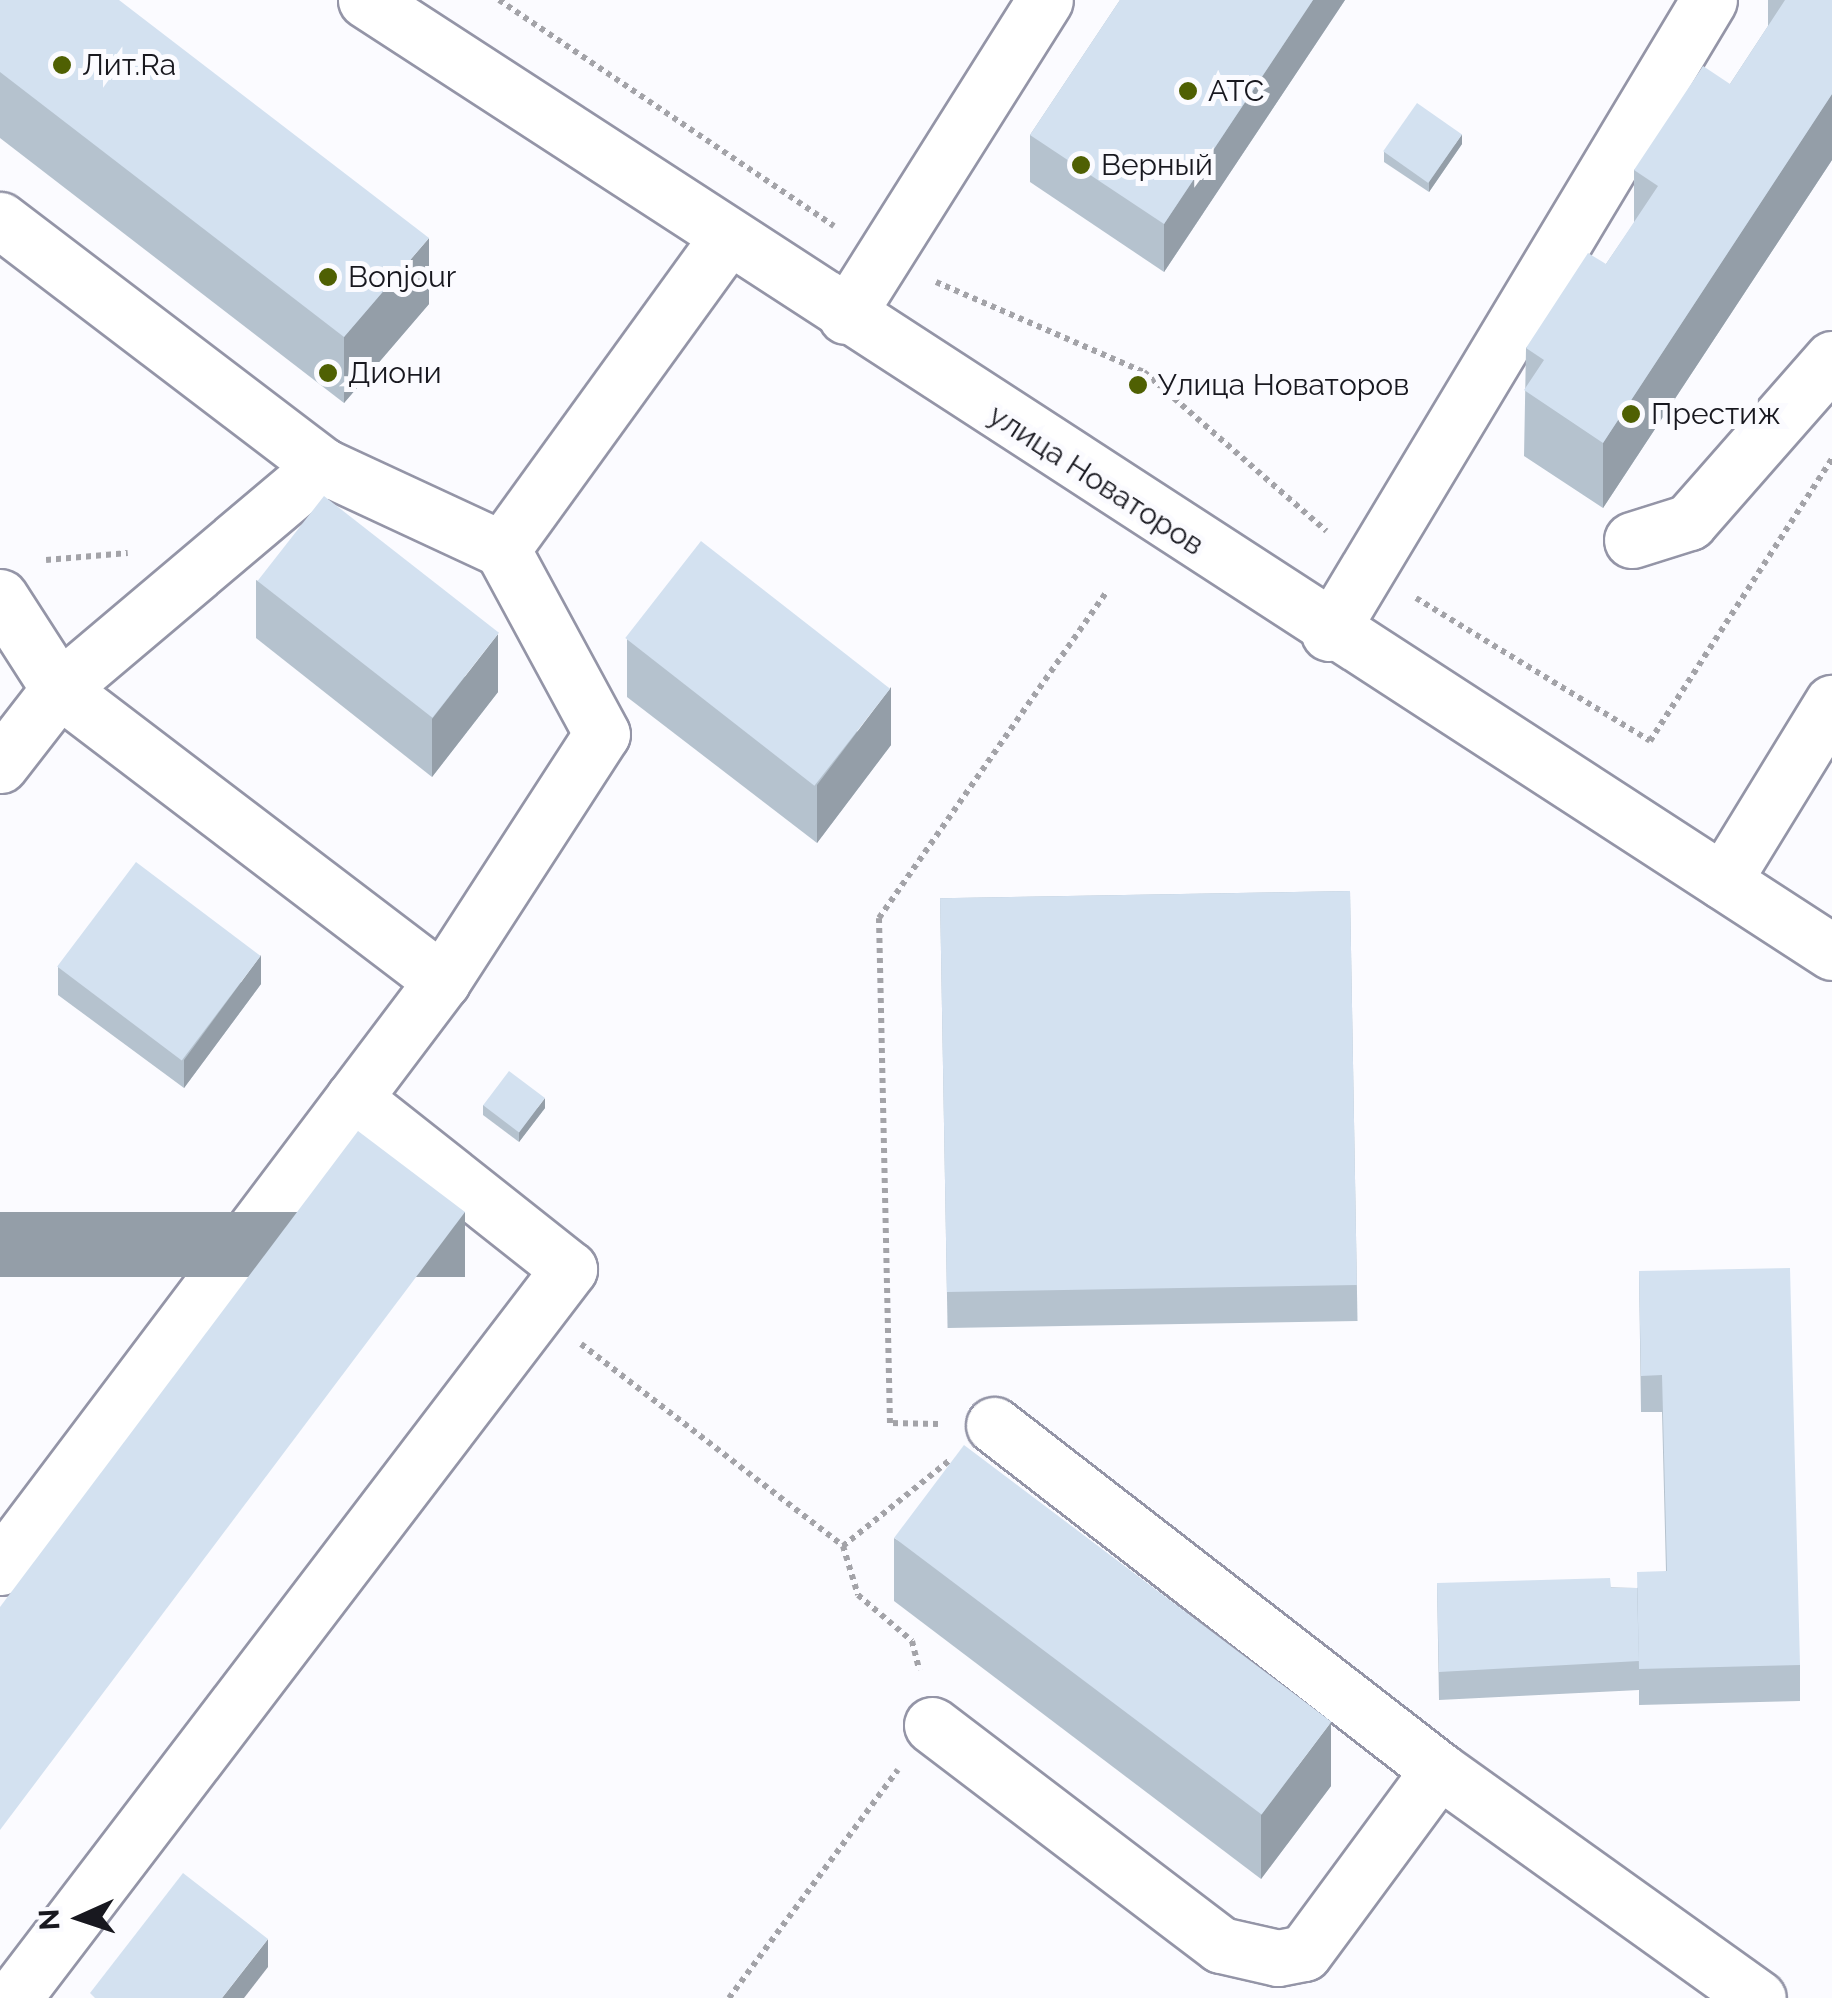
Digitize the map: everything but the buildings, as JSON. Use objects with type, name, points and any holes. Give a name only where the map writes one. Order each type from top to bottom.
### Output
[{"type":"street","name":"улица Новаторов","points":[[366,0],[1329,633],[1832,952]]},
{"type":"street","points":[[846,316],[1045,0]]},
{"type":"street","points":[[1329,633],[1709,0]]},
{"type":"street","points":[[0,220],[323,466],[502,549],[602,734],[442,981],[0,1567]]},
{"type":"street","points":[[502,549],[727,238]]},
{"type":"street","points":[[1632,540],[1689,522],[1832,359]]},
{"type":"street","points":[[0,765],[59,689],[323,466]]},
{"type":"street","points":[[19,579],[59,689],[442,981]]},
{"type":"street","points":[[1723,881],[1832,703]]},
{"type":"street","points":[[14,1998],[569,1270],[353,1098]]},
{"type":"street","points":[[994,1426],[1440,1770],[1758,1998]]},
{"type":"street","points":[[932,1726],[1221,1945],[1278,1958],[1304,1952],[1440,1770]]},
{"type":"path","points":[[500,0],[882,259],[1144,372],[1368,568],[1650,741],[1832,459]]},
{"type":"path","points":[[19,579],[134,552]]},
{"type":"path","points":[[994,1426],[890,1423],[879,918],[1106,593]]},
{"type":"path","points":[[538,1311],[843,1546],[858,1595],[912,1641],[932,1726],[729,1998]]},
{"type":"path","points":[[843,1546],[994,1426]]},
{"type":"place","name":"Лит.Ra","points":[[62,65]]},
{"type":"place","name":"АТС","points":[[1188,91]]},
{"type":"place","name":"Верный","points":[[1081,165]]},
{"type":"place","name":"Bonjour","points":[[328,277]]},
{"type":"place","name":"Диони","points":[[328,373]]},
{"type":"place","name":"Улица Новаторов","points":[[1138,385]]},
{"type":"place","name":"Престиж","points":[[1631,414]]}]
